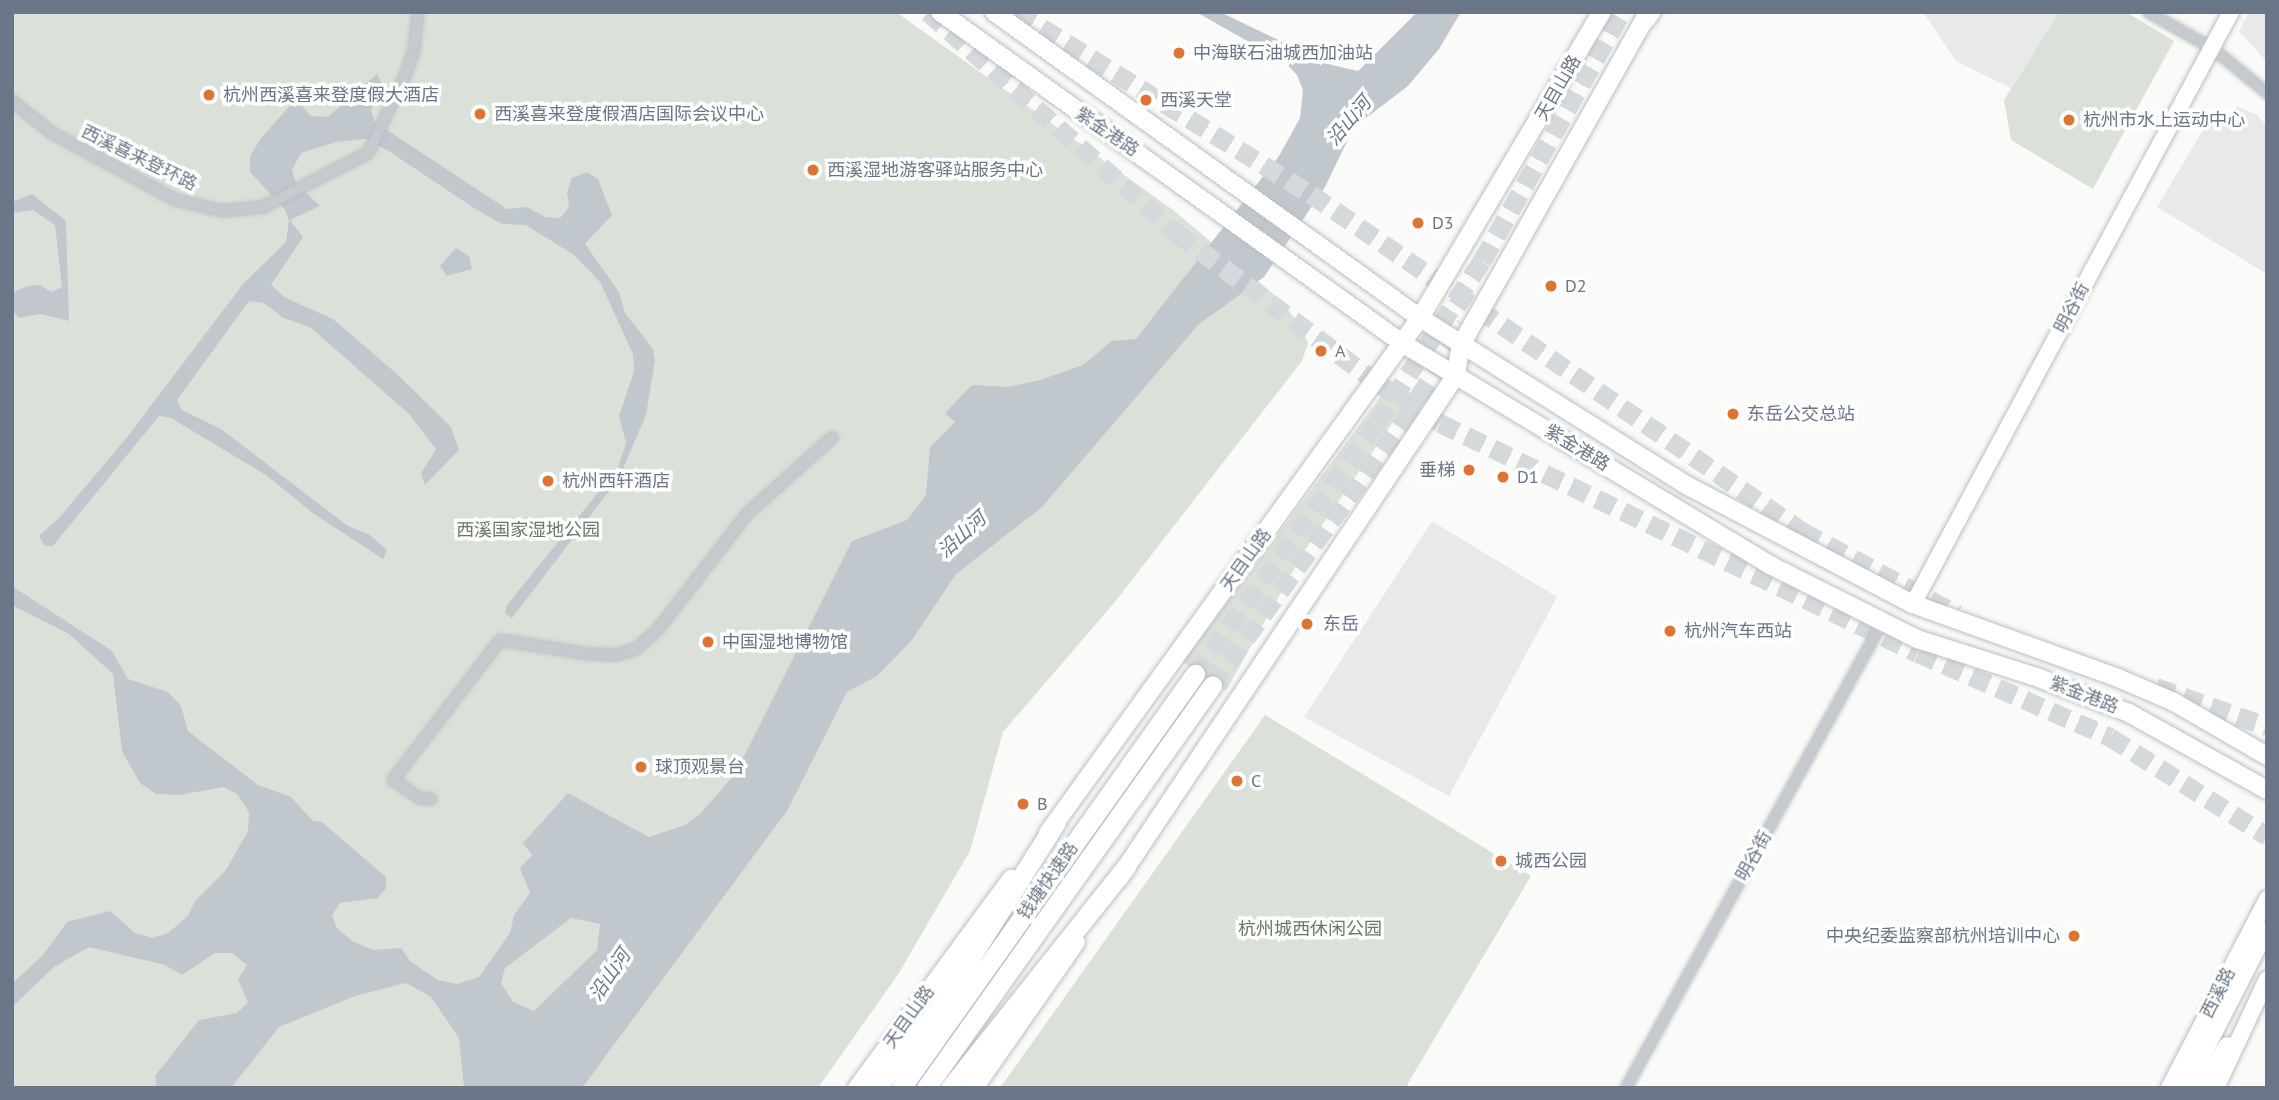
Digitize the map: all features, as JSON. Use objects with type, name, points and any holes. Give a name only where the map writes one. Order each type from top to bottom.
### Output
[{"type":"highway","name":"钱塘快速路","points":[[901,1088],[1195,674]]},
{"type":"highway","name":"钱塘快速路","points":[[926,1088],[1212,685]]},
{"type":"highway","points":[[877,1088],[938,1009],[1056,822]]},
{"type":"highway","points":[[950,1088],[1126,867]]},
{"type":"main road","name":"紫金港路","points":[[940,12],[1402,344],[1770,565],[1882,623],[2129,713],[2267,790]]},
{"type":"main road","name":"紫金港路","points":[[994,12],[1420,318],[1686,485],[1913,604],[2119,678],[2174,702],[2267,756]]},
{"type":"main road","name":"天目山路","points":[[858,1088],[1056,822],[1420,318],[1602,12]]},
{"type":"main road","points":[[974,1088],[1126,867],[1456,375],[1461,345],[1648,14]]},
{"type":"street","name":"西溪喜来登环路","points":[[12,101],[52,133],[176,200],[223,211],[263,206],[373,148],[414,50],[418,12]]},
{"type":"street","points":[[2148,12],[2211,48],[2267,93]]},
{"type":"street","name":"明谷街","points":[[1913,604],[2231,12]]},
{"type":"street","points":[[424,802],[393,780],[500,640],[587,654],[616,655],[636,649],[659,628],[748,513],[832,438]]},
{"type":"street","name":"明谷街","points":[[1626,1088],[1882,623]]},
{"type":"street","name":"西溪路","points":[[2169,1088],[2267,899]]},
{"type":"street","name":"西溪路","points":[[2186,1088],[2267,930]]},
{"type":"street","name":"西溪路","points":[[2201,1088],[2242,1025],[2267,979]]},
{"type":"street","name":"西溪路","points":[[2216,1088],[2242,1025]]},
{"type":"shaded area","points":[[1923,12],[2059,12],[2011,88],[1956,61]]},
{"type":"shaded area","points":[[2249,12],[2267,12],[2267,62],[2239,31]]},
{"type":"shaded area","points":[[2238,107],[2256,114],[2267,126],[2267,274],[2157,207],[2206,125]]},
{"type":"shaded area","points":[[1432,521],[1557,597],[1449,796],[1304,717]]},
{"type":"green space","name":"西溪国家湿地公园","points":[[12,12],[896,12],[1173,210],[1276,296],[1298,322],[1308,343],[1302,361],[1114,603],[1003,732],[970,851],[899,973],[818,1088],[12,1088]]},
{"type":"green space","name":"杭州市水上运动中心","points":[[2059,12],[2126,12],[2174,41],[2093,189],[2011,140],[2004,100]]},
{"type":"green space","points":[[1390,384],[1411,396],[1303,553],[1226,691],[1183,662]]},
{"type":"green space","name":"杭州城西休闲公园","points":[[1265,715],[1531,876],[1407,1085],[1411,1088],[1000,1088]]},
{"type":"water","name":"沿山河","points":[[1196,12],[1220,12],[1328,64],[1358,71],[1417,12],[1461,12],[1439,49],[1408,86],[1354,127],[1325,187],[1264,277],[1198,325],[1042,507],[956,574],[912,640],[877,676],[847,692],[787,811],[582,1088],[464,1088],[459,1038],[431,997],[406,983],[355,996],[279,1027],[231,1088],[157,1088],[155,1076],[199,1020],[237,1013],[248,1002],[238,980],[247,965],[232,953],[215,953],[182,975],[165,965],[89,947],[54,967],[12,1007],[12,984],[44,954],[67,922],[110,911],[135,933],[153,938],[168,933],[188,916],[195,901],[226,870],[248,831],[249,812],[237,794],[223,787],[180,795],[156,794],[140,783],[122,751],[113,674],[69,634],[12,605],[12,586],[112,651],[128,679],[168,692],[181,706],[188,731],[258,785],[291,797],[313,821],[322,822],[386,877],[386,888],[378,898],[340,903],[332,915],[337,928],[352,941],[373,950],[401,948],[411,962],[438,980],[457,984],[479,977],[510,933],[514,915],[530,893],[520,868],[532,855],[523,843],[568,793],[649,837],[685,825],[700,814],[735,774],[852,541],[907,520],[926,495],[930,447],[955,422],[945,413],[972,385],[1007,387],[1040,380],[1083,365],[1112,341],[1136,339],[1279,156],[1300,118],[1303,90],[1297,75],[1286,63]],"holes":[[[571,918],[600,924],[597,950],[534,1011],[513,1002],[501,983],[505,968]]]},
{"type":"water","points":[[377,74],[381,82],[371,111],[375,122],[507,209],[527,207],[545,217],[560,218],[569,207],[567,192],[572,178],[587,172],[598,179],[612,215],[585,244],[619,292],[625,313],[653,349],[655,360],[646,415],[619,478],[512,618],[505,613],[507,605],[618,468],[626,443],[619,416],[634,371],[633,354],[600,282],[574,255],[526,225],[502,224],[387,150],[365,139],[336,142],[301,153],[292,170],[296,183],[320,206],[290,220],[303,237],[271,285],[284,297],[333,319],[397,374],[451,427],[459,450],[425,485],[421,473],[436,449],[409,414],[310,327],[283,318],[264,303],[249,301],[177,400],[182,410],[221,429],[348,526],[370,535],[387,550],[383,559],[314,514],[266,475],[171,418],[159,416],[53,546],[45,546],[39,536],[59,518],[128,436],[243,284],[286,242],[289,220],[285,210],[250,172],[250,156],[261,138],[296,99],[311,116],[328,117]]},
{"type":"water","points":[[32,194],[66,221],[69,321],[40,314],[19,318],[12,310],[12,293],[28,286],[40,285],[51,292],[62,287],[55,225],[33,210],[12,213],[12,202]]},
{"type":"water","points":[[456,248],[469,256],[472,269],[447,276],[440,266]]},
{"type":"tunnel","points":[[928,12],[1177,233],[1379,384],[1440,423],[1918,653],[2110,737],[2267,836]]},
{"type":"tunnel","points":[[1017,12],[1311,194],[1802,531],[1957,614]]},
{"type":"tunnel","points":[[1195,674],[1377,423],[1482,261],[1622,12]]},
{"type":"tunnel","points":[[1212,685],[1402,423],[1465,325]]},
{"type":"tunnel","points":[[2156,687],[2267,726]]},
{"type":"place","name":"中海联石油城西加油站","points":[[1179,53]]},
{"type":"place","name":"杭州西溪喜来登度假大酒店","points":[[209,95]]},
{"type":"place","name":"西溪天堂","points":[[1146,100]]},
{"type":"place","name":"西溪喜来登度假酒店国际会议中心","points":[[480,114]]},
{"type":"place","name":"杭州市水上运动中心","points":[[2069,120]]},
{"type":"place","name":"西溪湿地游客驿站服务中心","points":[[813,170]]},
{"type":"place","name":"D3","points":[[1418,223]]},
{"type":"place","name":"D2","points":[[1551,286]]},
{"type":"place","name":"A","points":[[1321,351]]},
{"type":"place","name":"东岳公交总站","points":[[1733,414]]},
{"type":"place","name":"垂梯","points":[[1469,470]]},
{"type":"place","name":"D1","points":[[1503,477]]},
{"type":"place","name":"杭州西轩酒店","points":[[548,481]]},
{"type":"place","name":"东岳","points":[[1307,624]]},
{"type":"place","name":"杭州汽车西站","points":[[1670,631]]},
{"type":"place","name":"中国湿地博物馆","points":[[708,642]]},
{"type":"place","name":"球顶观景台","points":[[641,767]]},
{"type":"place","name":"C","points":[[1237,781]]},
{"type":"place","name":"B","points":[[1023,804]]},
{"type":"place","name":"城西公园","points":[[1501,861]]},
{"type":"place","name":"中央纪委监察部杭州培训中心","points":[[2074,936]]}]
